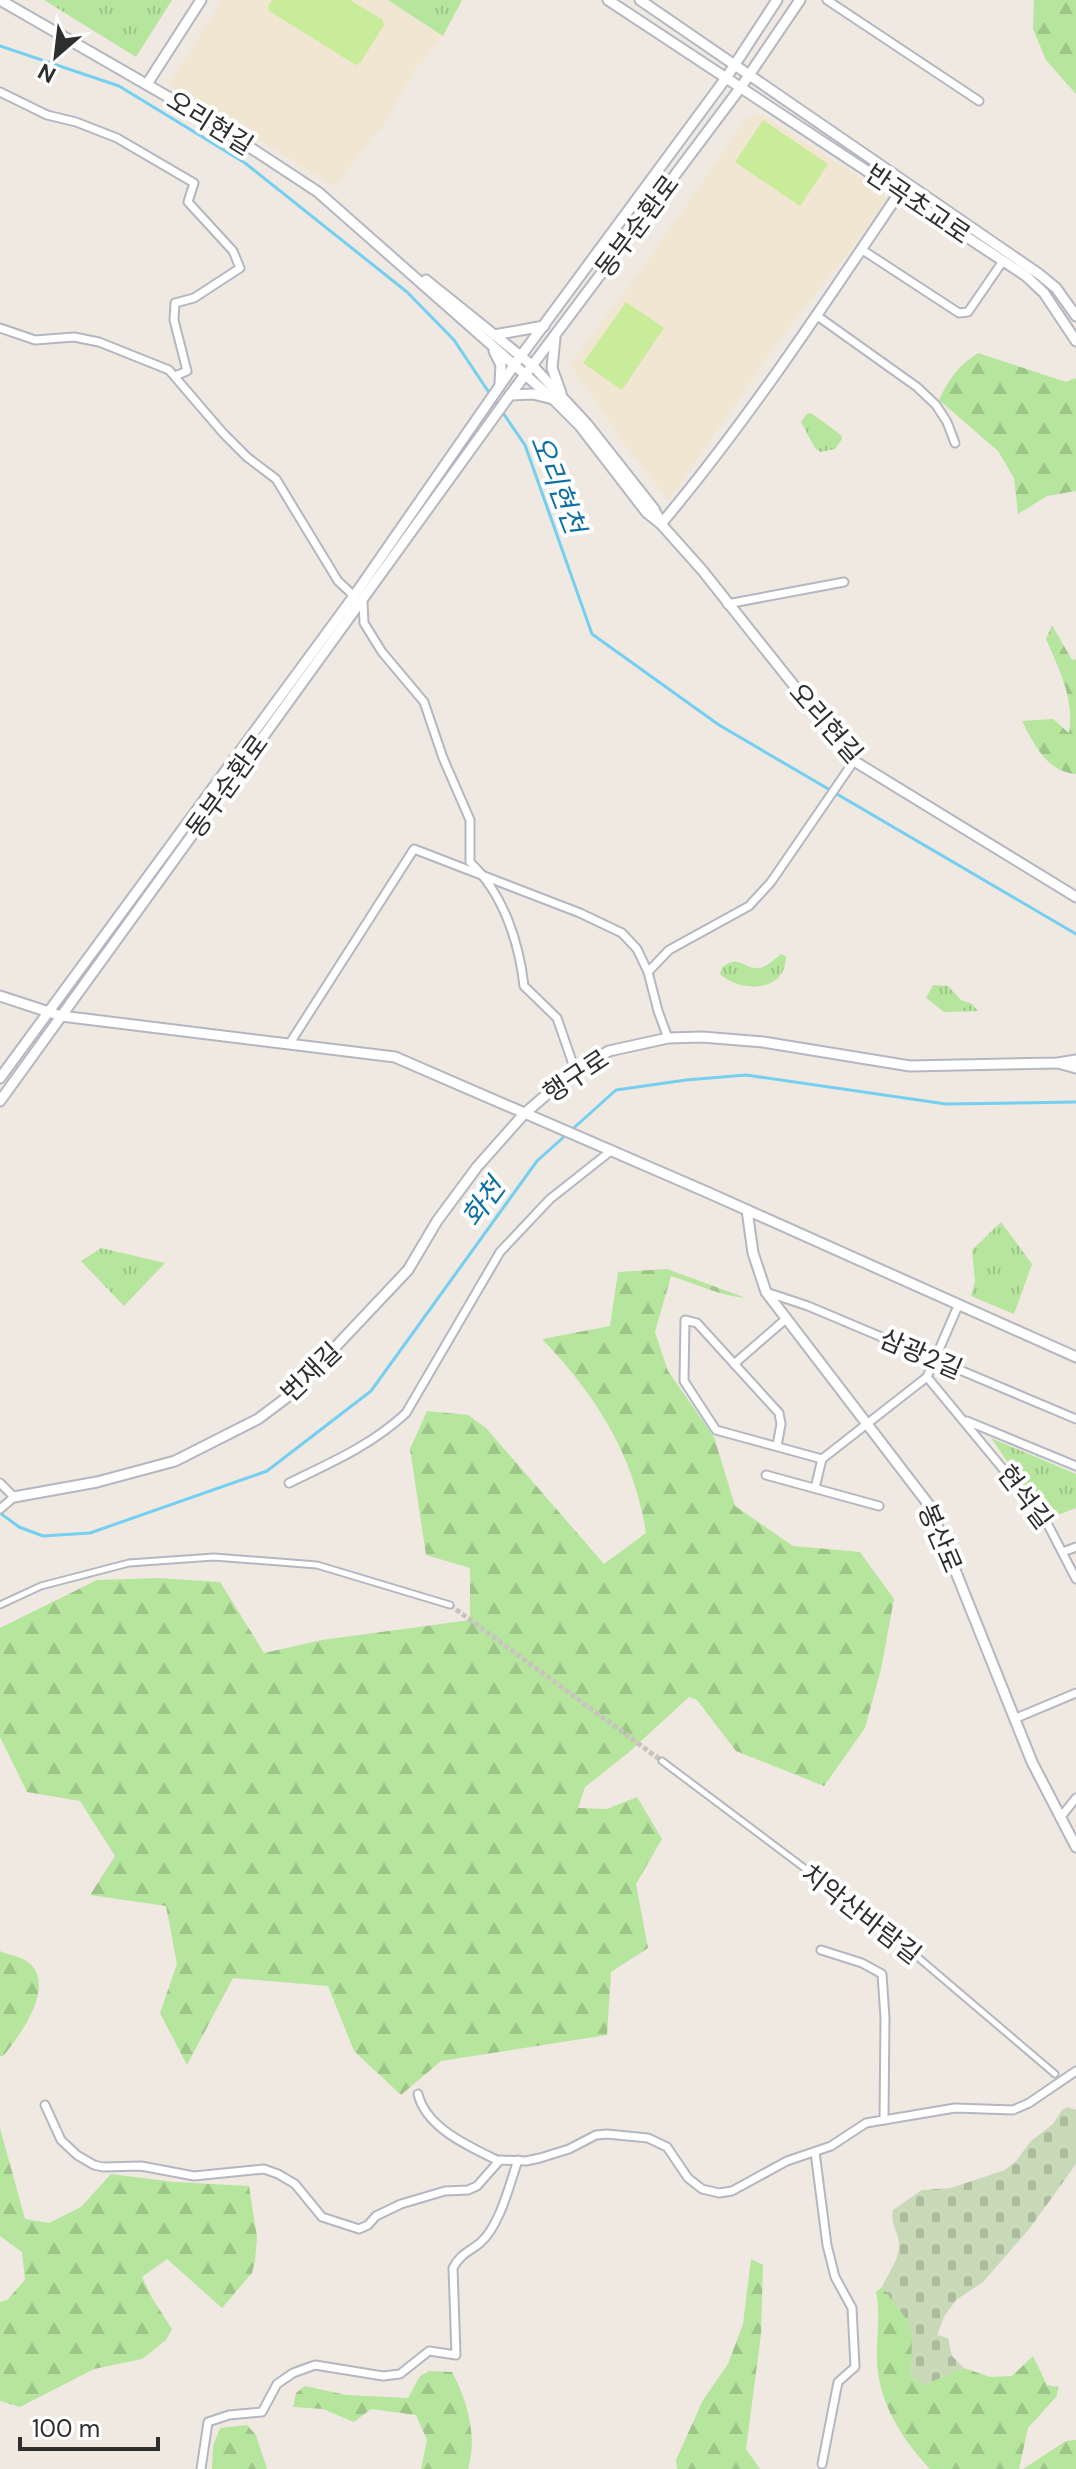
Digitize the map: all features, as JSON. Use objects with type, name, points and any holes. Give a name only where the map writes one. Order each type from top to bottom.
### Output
[{"type":"street","name":"오리현길","points":[[0,0],[210,121],[318,192],[406,267],[416,272],[530,370],[558,399],[647,513],[661,524],[727,604],[851,765],[1076,899]]},
{"type":"street","points":[[147,84],[201,0]]},
{"type":"street","name":"반곡초교로","points":[[608,0],[726,78],[1039,274],[1056,288],[1076,316]]},
{"type":"street","name":"반곡초교로","points":[[640,0],[750,75],[1026,276],[1044,293],[1076,341]]},
{"type":"street","points":[[735,65],[777,0]]},
{"type":"street","points":[[750,75],[800,0]]},
{"type":"street","points":[[827,0],[979,101]]},
{"type":"street","name":"동부순환로","points":[[0,1101],[358,599],[444,464],[735,65]]},
{"type":"street","name":"동부순환로","points":[[0,1078],[750,75]]},
{"type":"street","points":[[0,92],[47,115],[76,122],[117,138],[194,183],[188,202],[233,251],[240,268],[194,298],[175,303],[174,320],[187,371],[175,376]]},
{"type":"street","points":[[661,524],[710,465],[902,187]]},
{"type":"street","points":[[861,249],[965,314],[1003,261]]},
{"type":"street","points":[[816,315],[917,387],[936,405],[955,443]]},
{"type":"street","points":[[499,387],[501,365],[492,340],[544,326]]},
{"type":"street","points":[[0,331],[35,340],[74,337],[99,342],[169,370],[223,433],[276,479],[338,581],[358,599],[364,623],[382,652],[424,702],[443,758],[470,820],[470,862],[483,874],[511,929],[522,963],[524,986],[557,1018],[575,1070]]},
{"type":"street","points":[[510,395],[542,395],[558,399],[552,368],[556,335]]},
{"type":"street","points":[[727,604],[844,582]]},
{"type":"street","points":[[648,972],[669,950],[749,906],[771,882],[851,765]]},
{"type":"street","points":[[290,1043],[414,849],[580,913],[622,933],[637,949],[648,972],[668,1038]]},
{"type":"street","points":[[0,996],[47,1013]]},
{"type":"street","name":"행구로","points":[[47,1013],[395,1057],[524,1114],[575,1070],[609,1051],[668,1038],[702,1037],[763,1042],[910,1066],[1076,1060]]},
{"type":"street","name":"행구로","points":[[1058,1063],[1076,1068]]},
{"type":"street","points":[[524,1114],[612,1150],[1076,1357]]},
{"type":"street","name":"번재길","points":[[12,1499],[97,1482],[175,1461],[258,1419],[290,1395],[408,1270],[477,1167],[524,1114]]},
{"type":"street","points":[[289,1483],[352,1453],[385,1433],[406,1413],[500,1252],[550,1199],[612,1150]]},
{"type":"street","name":"봉산로","points":[[747,1210],[753,1253],[766,1292],[929,1505],[1014,1719],[1076,1847]]},
{"type":"street","name":"삼광2길","points":[[766,1292],[808,1306],[1076,1419]]},
{"type":"street","points":[[815,1488],[822,1459],[927,1377],[958,1306]]},
{"type":"street","points":[[734,1364],[787,1318]]},
{"type":"street","points":[[777,1446],[781,1424],[779,1413],[697,1323],[685,1320],[684,1381],[716,1430],[822,1459]]},
{"type":"street","name":"현석길","points":[[927,1377],[1046,1521],[1076,1579]]},
{"type":"street","name":"현석길","points":[[965,1420],[1076,1466]]},
{"type":"street","points":[[766,1475],[879,1506]]},
{"type":"street","points":[[0,1483],[12,1499],[0,1509]]},
{"type":"street","points":[[1063,1552],[1076,1547]]},
{"type":"street","points":[[0,1605],[41,1586],[129,1563],[214,1557],[317,1565],[450,1605]]},
{"type":"street","points":[[1014,1719],[1076,1693]]},
{"type":"street","name":"치악산바람길","points":[[662,1761],[880,1925],[1055,2074]]},
{"type":"street","points":[[1060,1818],[1076,1798]]},
{"type":"street","points":[[821,1950],[862,1963],[882,1974],[884,2120]]},
{"type":"street","points":[[418,2094],[420,2103],[436,2123],[456,2139],[499,2161],[526,2161],[569,2149],[596,2135],[648,2138],[667,2147],[688,2178],[697,2185],[719,2193],[732,2191],[787,2161],[831,2146],[866,2123],[955,2108],[1013,2110],[1029,2103],[1076,2071]]},
{"type":"street","points":[[45,2105],[61,2140],[94,2165],[141,2166],[194,2176],[264,2169],[295,2184],[322,2217],[359,2229],[376,2216],[401,2204],[477,2186],[499,2161]]},
{"type":"street","points":[[815,2152],[830,2256],[835,2277],[852,2308],[855,2367],[838,2382],[822,2464]]},
{"type":"street","points":[[201,2469],[208,2422],[229,2415],[262,2412],[277,2384],[293,2373],[315,2365],[383,2376],[400,2374],[429,2351],[456,2355],[453,2268],[458,2258],[480,2243],[488,2233],[500,2211],[518,2160]]},
{"type":"shaded area","points":[[222,0],[388,0],[443,36],[414,71],[382,129],[373,136],[335,186],[169,85]]},
{"type":"shaded area","points":[[762,115],[883,192],[886,200],[851,250],[776,344],[669,501],[624,443],[570,364],[652,255],[747,117]]},
{"type":"green space","points":[[44,0],[172,0],[136,57]]},
{"type":"green space","points":[[272,0],[350,0],[383,20],[384,25],[356,65],[269,11]]},
{"type":"green space","points":[[388,0],[462,0],[443,36]]},
{"type":"green space","points":[[1034,0],[1076,0],[1076,94],[1046,60],[1033,29]]},
{"type":"green space","points":[[763,120],[828,164],[800,206],[735,162]]},
{"type":"green space","points":[[626,302],[664,328],[622,390],[583,363]]},
{"type":"green space","points":[[978,353],[1066,382],[1076,378],[1076,491],[1047,496],[1018,514],[1014,478],[998,451],[939,400],[955,374]]},
{"type":"green space","points":[[811,413],[841,435],[842,439],[835,449],[820,452],[815,448],[801,422]]},
{"type":"green space","points":[[1052,625],[1072,660],[1076,659],[1076,774],[1049,762],[1022,721],[1053,719],[1069,733],[1068,697],[1046,639]]},
{"type":"green space","points":[[781,954],[786,956],[784,968],[771,983],[750,986],[720,974],[722,967],[728,963],[737,962],[759,968]]},
{"type":"green space","points":[[933,985],[948,986],[961,1000],[972,1004],[978,1011],[944,1012],[926,998]]},
{"type":"green space","points":[[1001,1222],[1032,1264],[1014,1314],[971,1296],[975,1282],[972,1250]]},
{"type":"green space","points":[[101,1248],[165,1263],[124,1306],[81,1261]]},
{"type":"green space","points":[[667,1269],[746,1298],[671,1276],[655,1332],[668,1371],[714,1437],[735,1506],[793,1546],[860,1552],[894,1599],[881,1669],[865,1728],[824,1786],[736,1751],[697,1700],[689,1697],[628,1753],[585,1787],[578,1808],[607,1809],[637,1797],[662,1839],[636,1884],[648,1948],[611,1972],[607,2035],[441,2061],[401,2095],[354,2051],[328,1986],[233,1978],[187,2065],[160,2013],[177,1964],[166,1906],[90,1895],[115,1856],[80,1801],[27,1792],[0,1737],[0,1628],[97,1580],[159,1578],[220,1582],[264,1653],[322,1640],[470,1620],[470,1568],[426,1555],[410,1449],[427,1411],[468,1415],[486,1428],[604,1564],[646,1533],[640,1505],[622,1452],[610,1428],[579,1382],[542,1339],[610,1326],[618,1272]]},
{"type":"green space","points":[[991,1438],[1076,1474],[1076,1508],[1047,1519]]},
{"type":"green space","points":[[0,1951],[25,1960],[35,1969],[39,1981],[34,2008],[19,2036],[3,2056],[0,2056]]},
{"type":"green space","points":[[1068,2107],[1076,2110],[1076,2164],[1030,2228],[983,2282],[956,2300],[944,2317],[937,2335],[948,2338],[952,2356],[964,2368],[924,2385],[911,2377],[912,2335],[907,2320],[882,2287],[899,2249],[893,2210],[922,2190],[951,2188],[1005,2170]]},
{"type":"green space","points":[[0,2128],[25,2219],[49,2223],[81,2207],[111,2174],[174,2182],[249,2186],[257,2237],[252,2273],[222,2308],[167,2259],[142,2277],[172,2329],[166,2340],[142,2359],[94,2369],[20,2407],[0,2401],[0,2302],[7,2300],[25,2280],[22,2252],[0,2236]]},
{"type":"green space","points":[[751,2259],[763,2265],[761,2334],[746,2449],[760,2469],[677,2469],[676,2460],[703,2400],[728,2364],[743,2324]]},
{"type":"green space","points":[[882,2287],[908,2320],[913,2335],[911,2377],[924,2385],[964,2368],[990,2377],[1012,2376],[1033,2356],[1047,2385],[1059,2387],[1056,2397],[1028,2428],[1019,2469],[930,2469],[910,2445],[893,2419],[878,2376],[876,2292]]},
{"type":"green space","points":[[429,2371],[452,2372],[462,2394],[471,2432],[468,2469],[421,2469],[427,2440],[416,2415],[371,2409],[354,2422],[323,2409],[293,2407],[296,2393],[305,2386],[346,2395],[408,2398],[420,2376]]},
{"type":"green space","points":[[247,2425],[256,2435],[267,2469],[212,2469],[213,2446],[220,2428]]},
{"type":"green space","points":[[1076,2440],[1076,2469],[1023,2469],[1066,2441]]},
{"type":"waterway","name":"오리현천","points":[[0,46],[119,86],[245,163],[407,292],[454,340],[490,394]]},
{"type":"waterway","name":"오리현천","points":[[494,400],[525,445],[592,634],[719,725],[1076,934]]},
{"type":"waterway","name":"화천","points":[[0,1513],[19,1527],[43,1536],[90,1533],[267,1471],[371,1391],[537,1161],[616,1090],[746,1075],[946,1104],[1076,1102]]},
{"type":"tunnel","points":[[450,1605],[662,1761]]}]
